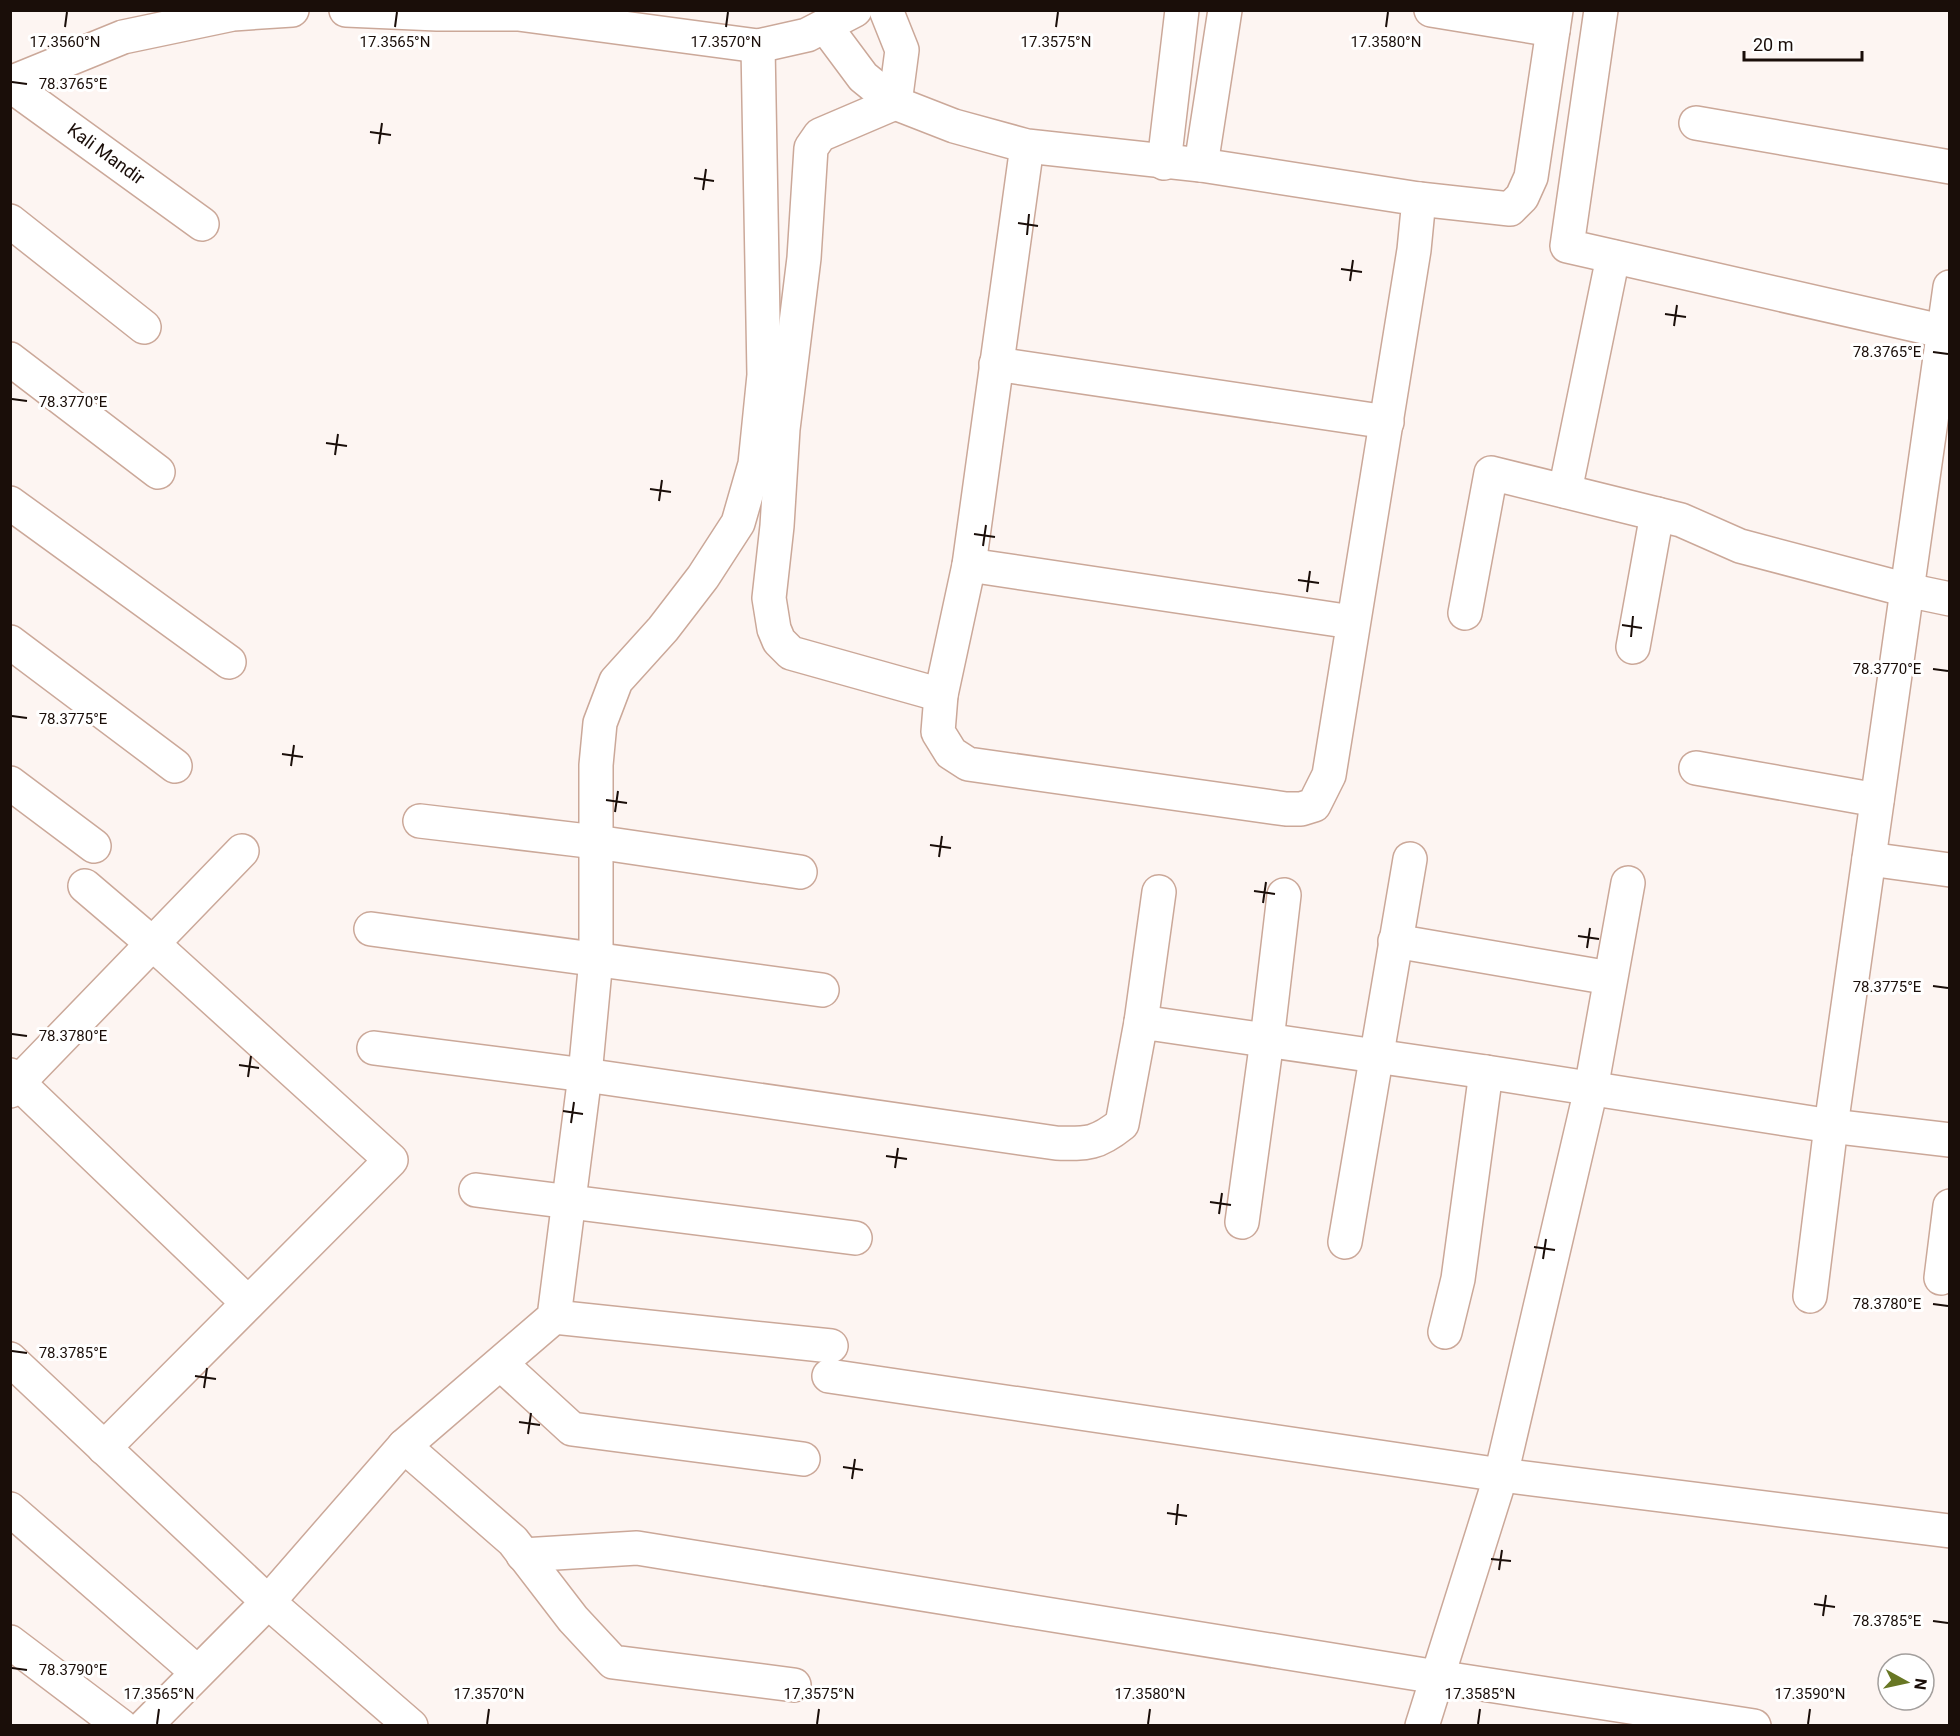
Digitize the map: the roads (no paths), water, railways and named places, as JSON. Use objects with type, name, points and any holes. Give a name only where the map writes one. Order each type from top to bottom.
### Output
[{"type":"street","points":[[10,84],[123,37],[233,14],[292,10]]},
{"type":"street","points":[[346,10],[437,14],[519,12],[758,46],[807,35],[855,10]]},
{"type":"street","points":[[886,10],[902,50],[895,103]]},
{"type":"street","points":[[1164,163],[1182,10]]},
{"type":"street","points":[[1201,165],[1225,10]]},
{"type":"street","points":[[825,26],[863,77],[895,103],[954,126],[1027,146],[1164,163],[1201,165],[1419,199],[1510,209],[1522,196],[1531,177],[1555,20],[1431,10]]},
{"type":"street","points":[[1601,10],[1567,246],[1946,332]]},
{"type":"street","points":[[145,1725],[268,1602],[404,1446],[554,1317],[585,1075],[596,959],[596,765],[600,723],[616,681],[663,629],[703,577],[738,523],[755,464],[764,375],[758,46]]},
{"type":"street","name":"Kali Mandir","points":[[10,84],[202,224]]},
{"type":"street","points":[[895,103],[820,135],[811,148],[804,258],[783,429],[777,526],[769,598],[774,629],[779,641],[791,653],[941,695]]},
{"type":"street","points":[[1696,123],[1950,167]]},
{"type":"street","points":[[1027,146],[969,565],[941,695],[938,732],[951,753],[968,764],[1301,809],[1314,806],[1329,775],[1414,250],[1419,199]]},
{"type":"street","points":[[10,221],[144,327]]},
{"type":"street","points":[[1565,491],[1613,257]]},
{"type":"street","points":[[1810,1296],[1831,1126],[1946,332],[1950,287]]},
{"type":"street","points":[[10,359],[158,472]]},
{"type":"street","points":[[996,364],[1387,422]]},
{"type":"street","points":[[1465,613],[1491,473],[1681,520],[1740,546],[1907,590],[1950,598]]},
{"type":"street","points":[[10,503],[229,662]]},
{"type":"street","points":[[1633,647],[1657,514]]},
{"type":"street","points":[[969,565],[1352,622]]},
{"type":"street","points":[[10,642],[175,766]]},
{"type":"street","points":[[1696,768],[1877,800]]},
{"type":"street","points":[[10,783],[94,846]]},
{"type":"street","points":[[420,821],[596,842],[800,872]]},
{"type":"street","points":[[242,851],[153,944],[13,1083],[248,1303]]},
{"type":"street","points":[[1345,1242],[1410,859]]},
{"type":"street","points":[[1869,859],[1950,870]]},
{"type":"street","points":[[1422,1725],[1501,1475],[1591,1089],[1628,883]]},
{"type":"street","points":[[85,886],[153,944],[391,1160],[104,1448]]},
{"type":"street","points":[[374,1048],[585,1075],[1056,1143],[1084,1144],[1104,1138],[1122,1124],[1141,1022],[1159,891]]},
{"type":"street","points":[[1242,1222],[1268,1040],[1284,894]]},
{"type":"street","points":[[371,929],[822,990]]},
{"type":"street","points":[[1395,941],[1610,978]]},
{"type":"street","points":[[1141,1022],[1486,1072],[1831,1126],[1950,1140]]},
{"type":"street","points":[[1445,1332],[1458,1279],[1486,1072]]},
{"type":"street","points":[[476,1190],[855,1238]]},
{"type":"street","points":[[1941,1278],[1950,1206]]},
{"type":"street","points":[[554,1317],[830,1361],[1501,1475],[1950,1532]]},
{"type":"street","points":[[10,1359],[268,1602],[411,1725]]},
{"type":"street","points":[[501,1364],[572,1430],[803,1459]]},
{"type":"street","points":[[404,1446],[513,1541],[573,1619],[613,1662],[794,1684]]},
{"type":"street","points":[[10,1509],[197,1672]]},
{"type":"street","points":[[523,1555],[637,1548],[1437,1677],[1754,1725]]},
{"type":"street","points":[[10,1642],[121,1725]]}]
